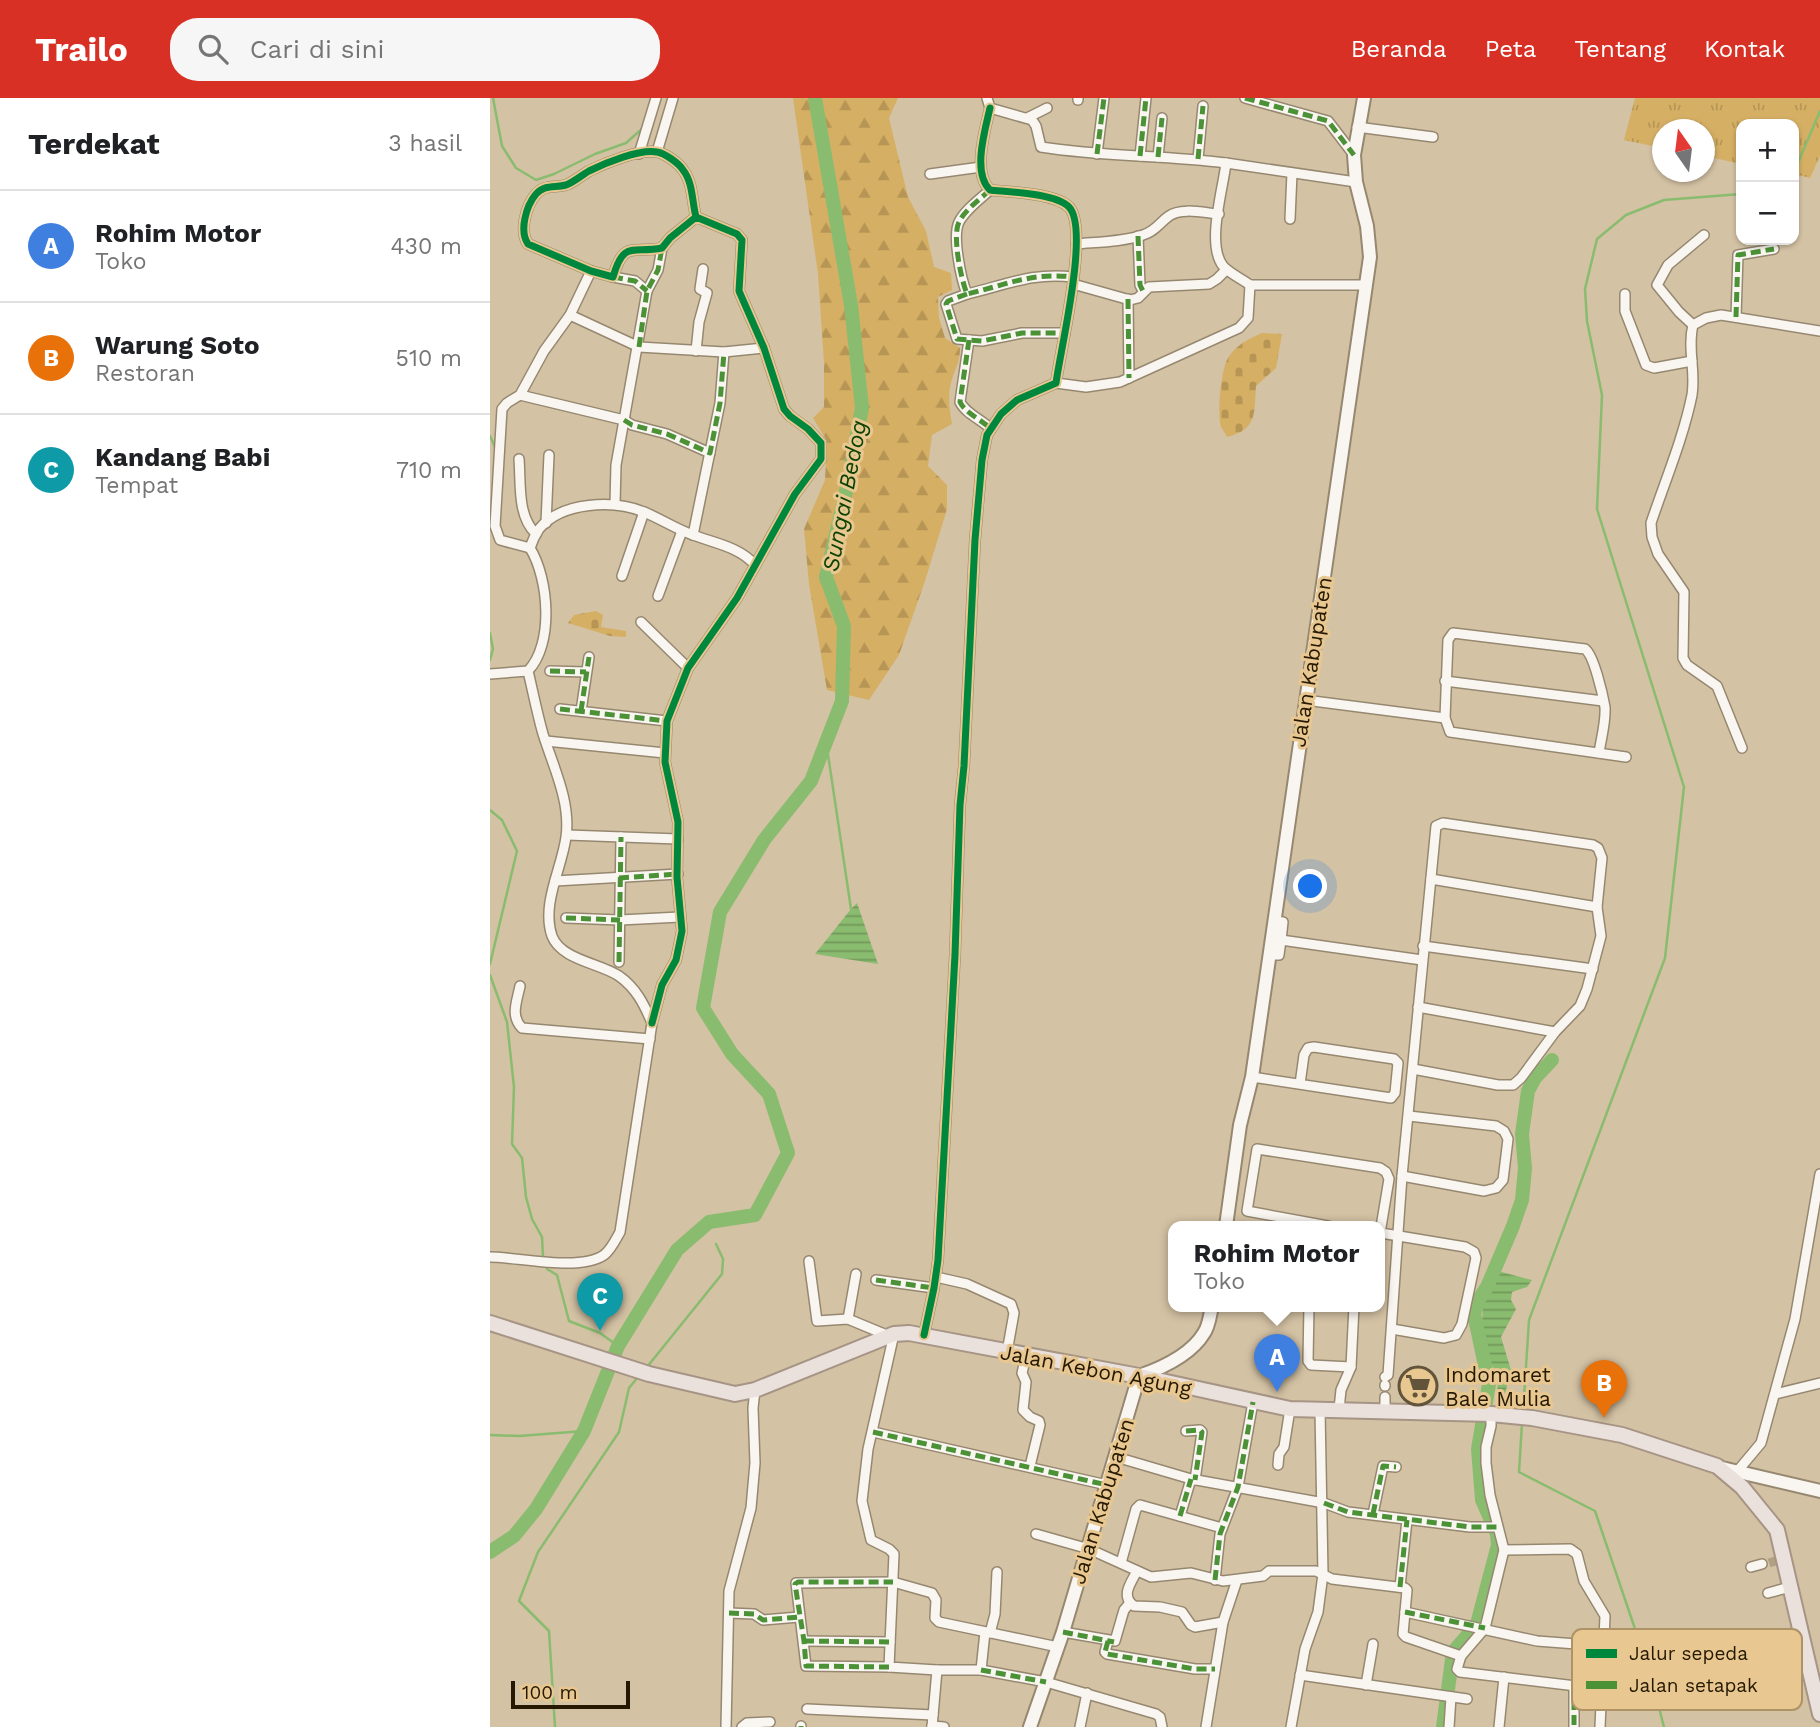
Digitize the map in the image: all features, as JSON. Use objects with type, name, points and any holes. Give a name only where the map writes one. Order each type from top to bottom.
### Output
[{"type":"main road","name":"Jalan Kabupaten","points":[[1227,1221],[1240,1125],[1252,1077],[1370,257],[1367,226],[1356,182],[1354,155],[1364,98]]},
{"type":"main road","points":[[1139,1376],[1181,1356],[1197,1343],[1206,1331],[1211,1312]]},
{"type":"main road","name":"Jalan Kebon Agung","points":[[490,1323],[649,1374],[728,1394],[755,1390],[891,1335],[924,1335],[1139,1376],[1290,1409],[1320,1410],[1385,1404],[1532,1418],[1622,1434],[1717,1466],[1735,1475],[1774,1524],[1800,1629]]},
{"type":"main road","name":"Jalan Kabupaten","points":[[1030,1727],[1063,1632],[1139,1376]]},
{"type":"main road","points":[[1735,1475],[1820,1491]]},
{"type":"main road","name":"Jalan Kebon Agung","points":[[1802,1638],[1820,1714]]},
{"type":"street","points":[[639,154],[656,98]]},
{"type":"street","points":[[657,152],[673,98]]},
{"type":"street","points":[[987,98],[990,108],[981,152],[981,167],[990,190]]},
{"type":"street","points":[[1097,154],[1104,98]]},
{"type":"street","points":[[1140,156],[1146,98]]},
{"type":"street","points":[[1245,98],[1328,121],[1354,155]]},
{"type":"street","points":[[1198,159],[1203,106]]},
{"type":"street","points":[[990,108],[1027,118],[1035,123],[1041,147],[1097,154],[1198,159],[1356,182]]},
{"type":"street","points":[[1027,118],[1047,108]]},
{"type":"street","points":[[1158,158],[1162,118]]},
{"type":"street","points":[[1357,127],[1433,137]]},
{"type":"street","points":[[647,291],[635,281],[591,271],[528,244],[523,227],[528,208],[536,194],[543,188],[568,184],[609,162],[657,152],[684,170],[696,216]]},
{"type":"street","points":[[1226,163],[1215,246],[1216,256],[1226,270],[1250,285],[1366,285]]},
{"type":"street","points":[[930,174],[981,167]]},
{"type":"street","points":[[1290,219],[1292,173]]},
{"type":"street","points":[[990,190],[1059,200],[1069,207],[1073,214],[1076,244],[1073,281],[1056,383]]},
{"type":"street","points":[[967,294],[962,278],[957,226],[963,215],[990,190]]},
{"type":"street","points":[[1076,244],[1138,236],[1157,230],[1167,218],[1178,211],[1219,214]]},
{"type":"street","points":[[615,504],[616,465],[647,291],[658,270],[662,248],[670,237],[696,216]]},
{"type":"street","points":[[490,1257],[571,1263],[588,1261],[604,1255],[620,1232],[652,1023],[662,985],[676,960],[682,932],[678,822],[665,753],[667,721],[688,668],[737,598],[795,494],[822,453],[821,443],[817,438],[784,409],[764,348],[739,291],[742,240],[737,234],[696,216]]},
{"type":"street","points":[[1693,325],[1657,285],[1668,265],[1704,235]]},
{"type":"street","points":[[1138,236],[1140,285],[1143,291]]},
{"type":"street","points":[[613,277],[618,261],[626,253],[642,248],[662,248]]},
{"type":"street","points":[[1736,317],[1738,255],[1774,249]]},
{"type":"street","points":[[696,351],[699,322],[707,293],[700,289],[703,269]]},
{"type":"street","points":[[1065,332],[1040,331],[982,341],[957,339],[946,304],[967,294],[1051,274],[1128,299],[1138,298],[1149,287],[1209,284],[1226,270]]},
{"type":"street","points":[[530,548],[500,540],[495,526],[502,409],[520,394],[544,351],[570,315],[591,271]]},
{"type":"street","points":[[924,1335],[936,1277],[978,487],[984,447],[1001,414],[1017,400],[1056,383],[1099,386],[1120,382],[1240,328],[1248,318],[1250,285]]},
{"type":"street","points":[[1625,294],[1627,316],[1646,365],[1654,368],[1692,361]]},
{"type":"street","points":[[1128,299],[1129,378]]},
{"type":"street","points":[[570,315],[639,347],[724,352],[764,348]]},
{"type":"street","points":[[1742,748],[1717,686],[1687,665],[1683,658],[1684,592],[1658,554],[1651,523],[1692,393],[1690,334],[1693,325],[1713,316],[1736,317],[1820,331]]},
{"type":"street","points":[[969,340],[961,405],[991,429]]},
{"type":"street","points":[[693,535],[720,403],[724,352]]},
{"type":"street","points":[[520,394],[624,420],[632,425],[667,434],[710,453]]},
{"type":"street","points":[[545,523],[549,455]]},
{"type":"street","points":[[519,459],[523,510],[529,528],[536,534]]},
{"type":"street","points":[[490,674],[528,671],[537,662],[545,631],[541,576],[530,548],[545,523],[565,512],[615,504],[644,512],[682,531],[741,552],[755,565]]},
{"type":"street","points":[[622,576],[644,512]]},
{"type":"street","points":[[658,596],[682,531]]},
{"type":"street","points":[[641,622],[688,668]]},
{"type":"street","points":[[1599,753],[1603,701],[1591,653],[1585,649],[1453,633],[1448,640],[1445,681],[1445,718],[1450,732],[1626,757]]},
{"type":"street","points":[[581,711],[589,657]]},
{"type":"street","points":[[528,671],[565,802],[567,835],[555,881],[549,922],[553,938],[568,953],[625,980],[644,1003],[652,1023]]},
{"type":"street","points":[[550,671],[586,672]]},
{"type":"street","points":[[1445,681],[1603,701]]},
{"type":"street","points":[[1305,700],[1445,718]]},
{"type":"street","points":[[560,709],[667,721]]},
{"type":"street","points":[[546,741],[665,753]]},
{"type":"street","points":[[1385,1382],[1388,1375],[1402,1176],[1436,825],[1593,845],[1598,848],[1602,858],[1597,907],[1601,936],[1593,969],[1580,1006],[1555,1032],[1521,1078],[1513,1085],[1498,1084],[1413,1069]]},
{"type":"street","points":[[567,835],[678,839]]},
{"type":"street","points":[[619,962],[621,837]]},
{"type":"street","points":[[555,881],[678,874]]},
{"type":"street","points":[[1431,879],[1597,907]]},
{"type":"street","points":[[566,918],[620,920],[680,917]]},
{"type":"street","points":[[1269,955],[1279,955],[1281,940],[1283,922],[1273,920]]},
{"type":"street","points":[[1281,940],[1422,960]]},
{"type":"street","points":[[1423,946],[1593,969]]},
{"type":"street","points":[[520,986],[515,1016],[522,1028],[650,1040]]},
{"type":"street","points":[[1418,1007],[1555,1032]]},
{"type":"street","points":[[1252,1077],[1300,1084],[1391,1097],[1395,1093],[1398,1063],[1394,1059],[1308,1048],[1304,1055],[1300,1084]]},
{"type":"street","points":[[1402,1176],[1484,1191],[1496,1188],[1503,1180],[1508,1139],[1504,1131],[1496,1126],[1409,1116]]},
{"type":"street","points":[[1285,1221],[1247,1211],[1257,1149],[1380,1168],[1386,1172],[1389,1179],[1383,1221]]},
{"type":"street","points":[[1735,1475],[1761,1443],[1775,1394],[1795,1319],[1820,1174]]},
{"type":"street","points":[[1385,1235],[1465,1247],[1474,1252],[1476,1258],[1462,1324],[1455,1335],[1444,1338],[1392,1329]]},
{"type":"street","points":[[809,1261],[817,1321],[848,1319],[891,1335],[869,1449],[863,1510],[871,1540],[894,1554],[888,1667]]},
{"type":"street","points":[[848,1319],[856,1275]]},
{"type":"street","points":[[936,1277],[967,1284],[1011,1304],[1014,1313],[1007,1352]]},
{"type":"street","points":[[876,1280],[934,1288]]},
{"type":"street","points":[[1309,1312],[1308,1361],[1311,1365],[1351,1367]]},
{"type":"street","points":[[1339,1409],[1341,1390],[1351,1367],[1354,1312]]},
{"type":"street","points":[[1026,1356],[1022,1373],[1026,1382],[1023,1410],[1040,1424],[1030,1466]]},
{"type":"street","points":[[1775,1394],[1820,1383]]},
{"type":"street","points":[[726,1727],[729,1591],[751,1508],[755,1463],[755,1390]]},
{"type":"street","points":[[1215,1580],[1222,1528],[1238,1487],[1253,1402]]},
{"type":"street","points":[[1278,1465],[1290,1409]]},
{"type":"street","points":[[1291,1727],[1305,1649],[1318,1612],[1323,1574],[1324,1503],[1320,1410]]},
{"type":"street","points":[[1491,1414],[1485,1454],[1490,1495],[1504,1550],[1485,1628],[1459,1655],[1458,1671],[1572,1685]]},
{"type":"street","points":[[1180,1517],[1193,1479],[1202,1432],[1186,1431]]},
{"type":"street","points":[[873,1432],[1107,1485]]},
{"type":"street","points":[[1116,1457],[1193,1479],[1324,1503],[1348,1512],[1471,1527],[1497,1527]]},
{"type":"street","points":[[1373,1514],[1383,1466],[1396,1467]]},
{"type":"street","points":[[1121,1563],[1138,1506],[1222,1528]]},
{"type":"street","points":[[1400,1587],[1407,1520]]},
{"type":"street","points":[[1036,1534],[1088,1549],[1151,1577],[1191,1573],[1215,1580],[1237,1580],[1263,1576],[1268,1571],[1315,1571],[1332,1579],[1400,1587],[1407,1590],[1403,1632],[1406,1637],[1459,1655]]},
{"type":"street","points":[[1504,1550],[1570,1549],[1575,1552],[1584,1581],[1603,1610],[1603,1629]]},
{"type":"street","points":[[1752,1567],[1766,1564]]},
{"type":"street","points":[[1137,1571],[1127,1591],[1130,1603],[1134,1606],[1160,1607],[1182,1612],[1195,1627],[1223,1622]]},
{"type":"street","points":[[981,1670],[988,1633],[995,1614],[997,1572]]},
{"type":"street","points":[[1206,1727],[1223,1622],[1237,1580]]},
{"type":"street","points":[[1058,1647],[939,1622],[935,1618],[936,1600],[932,1593],[893,1582],[795,1584],[805,1665],[808,1667],[981,1670],[1046,1682],[1156,1714],[1160,1717],[1162,1727]]},
{"type":"street","points":[[1768,1593],[1790,1587]]},
{"type":"street","points":[[1063,1632],[1108,1641],[1116,1640],[1124,1610],[1130,1603]]},
{"type":"street","points":[[1405,1612],[1537,1641],[1572,1644]]},
{"type":"street","points":[[729,1613],[754,1614],[763,1620],[799,1617]]},
{"type":"street","points":[[804,1641],[890,1642]]},
{"type":"street","points":[[1108,1641],[1105,1652],[1107,1654],[1195,1669],[1215,1669]]},
{"type":"street","points":[[1366,1685],[1373,1644]]},
{"type":"street","points":[[937,1670],[932,1726],[944,1727]]},
{"type":"street","points":[[1300,1675],[1467,1699]]},
{"type":"street","points":[[1499,1727],[1504,1677]]},
{"type":"street","points":[[1080,1727],[1087,1693]]},
{"type":"street","points":[[1449,1727],[1451,1697]]},
{"type":"street","points":[[807,1709],[933,1715]]},
{"type":"street","points":[[742,1727],[747,1723],[770,1722]]},
{"type":"green space","points":[[793,98],[898,98],[889,118],[908,197],[926,231],[934,267],[951,273],[952,290],[938,297],[939,318],[945,338],[960,348],[949,394],[952,424],[932,435],[928,466],[947,485],[947,509],[899,655],[869,700],[827,690],[809,584],[804,529],[825,480],[827,441],[813,418],[824,407],[824,363],[818,274]]},
{"type":"green space","points":[[1635,98],[1820,98],[1820,156],[1810,178],[1799,175],[1799,119],[1736,119],[1736,163],[1715,158],[1715,119],[1652,119],[1652,146],[1624,140]]},
{"type":"green space","points":[[1262,333],[1282,334],[1276,368],[1256,386],[1254,412],[1249,424],[1237,434],[1227,437],[1221,427],[1219,413],[1225,366],[1237,347]]},
{"type":"green space","points":[[596,611],[603,615],[601,627],[626,631],[626,637],[610,636],[568,623],[574,615]]},
{"type":"shaded area","points":[[857,903],[878,964],[815,954],[851,909]]},
{"type":"shaded area","points":[[1498,1271],[1532,1280],[1527,1287],[1512,1292],[1511,1300],[1516,1309],[1501,1337],[1511,1370],[1503,1402],[1497,1402],[1498,1375],[1489,1360],[1482,1325],[1483,1300]]},
{"type":"waterway","points":[[493,98],[502,146],[516,168],[536,180],[626,143],[643,128]]},
{"type":"waterway","name":"Sungai Bedog","points":[[490,1552],[514,1536],[536,1509],[584,1431],[618,1346],[677,1250],[709,1222],[755,1215],[788,1153],[769,1094],[732,1054],[703,1008],[720,912],[764,840],[811,781],[842,701],[844,626],[826,577],[862,408],[851,305],[815,98]]},
{"type":"waterway","points":[[1799,160],[1820,111]]},
{"type":"waterway","points":[[1523,1413],[1529,1320],[1665,958],[1684,787],[1597,509],[1602,395],[1587,321],[1585,289],[1597,239],[1626,215],[1664,200],[1736,194]]},
{"type":"waterway","points":[[490,436],[495,447]]},
{"type":"waterway","points":[[490,633],[493,649],[490,660]]},
{"type":"waterway","points":[[826,741],[851,909]]},
{"type":"waterway","points":[[490,810],[502,820],[517,851],[490,964]]},
{"type":"waterway","points":[[490,975],[507,1022],[514,1087],[512,1144],[522,1158],[526,1197],[532,1219],[542,1237],[543,1257]]},
{"type":"waterway","points":[[1443,1727],[1453,1652],[1477,1624],[1498,1545],[1497,1534],[1482,1500],[1478,1449],[1489,1384],[1474,1314],[1522,1200],[1525,1168],[1522,1134],[1528,1091],[1535,1078],[1552,1060]]},
{"type":"waterway","points":[[647,1367],[722,1274],[723,1259],[716,1244]]},
{"type":"waterway","points":[[546,1265],[547,1269],[557,1275],[569,1321],[600,1333],[618,1346]]},
{"type":"waterway","points":[[555,1727],[549,1631],[519,1601],[538,1552],[619,1432],[629,1388],[638,1377]]},
{"type":"waterway","points":[[1522,1423],[1519,1472],[1595,1511],[1635,1629]]},
{"type":"waterway","points":[[490,1435],[519,1436],[584,1431]]},
{"type":"waterway","points":[[1660,1710],[1664,1727]]},
{"type":"tunnel","points":[[1769,1563],[1781,1559]]},
{"type":"marked path","points":[[1097,154],[1104,98]]},
{"type":"marked path","points":[[1140,156],[1146,98]]},
{"type":"marked path","points":[[1245,98],[1328,121],[1354,155]]},
{"type":"marked path","points":[[1198,159],[1203,106]]},
{"type":"marked path","points":[[1158,157],[1162,118]]},
{"type":"marked path","points":[[990,190],[965,213],[957,228],[958,258],[967,294],[1019,280],[1045,276],[1073,277]]},
{"type":"marked path","points":[[1138,236],[1140,285],[1143,291]]},
{"type":"marked path","points":[[639,347],[647,291],[658,270],[662,248]]},
{"type":"marked path","points":[[1736,317],[1738,255],[1774,249]]},
{"type":"marked path","points":[[613,277],[635,281],[647,291]]},
{"type":"marked path","points":[[967,294],[946,304],[957,339],[982,341],[1022,333],[1065,333]]},
{"type":"marked path","points":[[1128,299],[1129,378]]},
{"type":"marked path","points":[[969,340],[960,402],[991,429]]},
{"type":"marked path","points":[[624,420],[632,425],[667,434],[710,453],[720,403],[724,352]]},
{"type":"marked path","points":[[581,711],[589,657]]},
{"type":"marked path","points":[[550,671],[586,672]]},
{"type":"marked path","points":[[560,709],[667,721]]},
{"type":"marked path","points":[[619,962],[621,837]]},
{"type":"marked path","points":[[619,878],[678,874]]},
{"type":"marked path","points":[[566,918],[620,920]]},
{"type":"marked path","points":[[876,1280],[934,1288]]},
{"type":"marked path","points":[[1215,1580],[1220,1534],[1238,1487],[1253,1402]]},
{"type":"marked path","points":[[1186,1431],[1202,1432],[1195,1480]]},
{"type":"marked path","points":[[873,1432],[1107,1485]]},
{"type":"marked path","points":[[1373,1514],[1383,1466],[1396,1467]]},
{"type":"marked path","points":[[1180,1516],[1191,1479]]},
{"type":"marked path","points":[[1324,1503],[1348,1512],[1470,1527],[1497,1527]]},
{"type":"marked path","points":[[1400,1587],[1407,1520]]},
{"type":"marked path","points":[[889,1667],[806,1666],[795,1584],[893,1582]]},
{"type":"marked path","points":[[1405,1612],[1485,1628]]},
{"type":"marked path","points":[[729,1613],[754,1614],[763,1620],[799,1617]]},
{"type":"marked path","points":[[1063,1632],[1114,1642]]},
{"type":"marked path","points":[[804,1641],[890,1642]]},
{"type":"marked path","points":[[1108,1641],[1105,1652],[1107,1654],[1195,1669],[1215,1669]]},
{"type":"marked path","points":[[981,1670],[1046,1682]]},
{"type":"marked path","points":[[1574,1710],[1574,1727]]},
{"type":"cycle path","points":[[924,1335],[938,1260],[955,955],[960,805],[982,460],[987,435],[1001,414],[1017,400],[1056,383],[1075,264],[1075,220],[1069,207],[1043,196],[990,190],[985,182],[981,151],[990,108]]},
{"type":"cycle path","points":[[652,1023],[662,985],[676,960],[682,931],[677,877],[678,822],[665,762],[667,721],[688,668],[737,598],[795,494],[821,459],[821,443],[784,409],[764,348],[739,291],[742,240],[737,234],[696,217],[689,180],[681,167],[671,159],[657,152],[632,155],[589,171],[566,185],[543,189],[529,205],[524,226],[528,244],[591,271],[613,277],[621,257],[626,253],[631,250],[662,248],[696,217]]},
{"type":"place","name":"Kandang Babi","points":[[600,1331]]},
{"type":"place","name":"Indomaret Bale Mulia","points":[[1418,1386]]},
{"type":"place","name":"Rohim Motor","points":[[1277,1392]]},
{"type":"place","name":"Warung Soto","points":[[1604,1418]]}]
